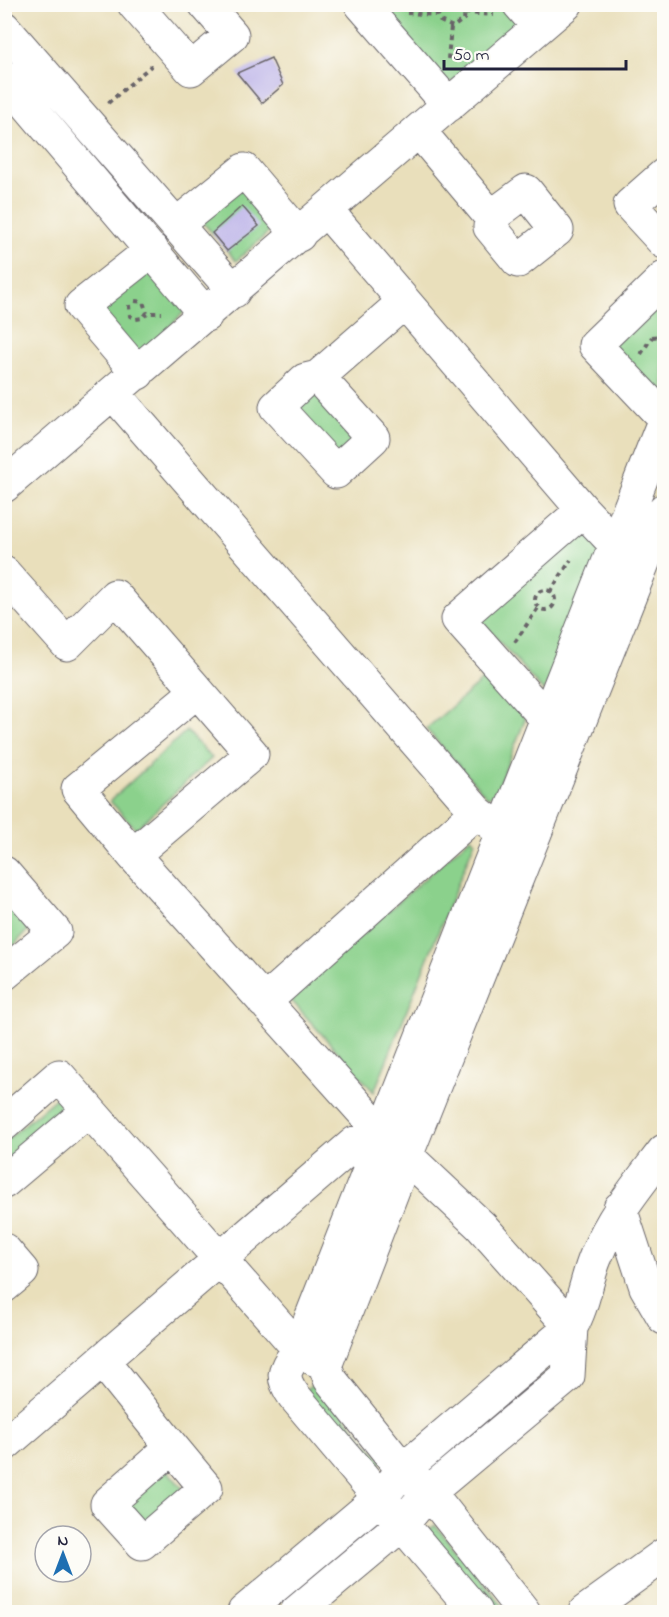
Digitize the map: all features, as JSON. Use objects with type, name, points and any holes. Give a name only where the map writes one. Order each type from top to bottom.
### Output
[{"type":"street","points":[[134,4],[191,69],[232,36],[205,4]]},
{"type":"street","points":[[4,486],[449,105],[520,16],[566,4]]},
{"type":"street","points":[[376,8],[449,105]]},
{"type":"street","points":[[4,28],[234,291]]},
{"type":"street","points":[[4,76],[206,315]]},
{"type":"street","points":[[419,131],[491,217]]},
{"type":"street","points":[[176,225],[244,170],[299,235]]},
{"type":"street","points":[[664,175],[630,205],[664,242]]},
{"type":"street","points":[[326,210],[403,303],[583,510],[616,545],[644,561]]},
{"type":"street","points":[[152,250],[81,306],[126,383],[477,812],[501,834],[528,851]]},
{"type":"street","points":[[476,1612],[285,1384],[285,1371],[312,1358],[394,1145],[501,834],[664,420],[595,345],[664,278]]},
{"type":"street","points":[[318,377],[403,303]]},
{"type":"street","points":[[546,718],[458,619],[583,510]]},
{"type":"street","points":[[394,1145],[528,851],[664,510]]},
{"type":"street","points":[[4,573],[67,644],[115,596],[252,754],[133,855]]},
{"type":"street","points":[[197,691],[78,789],[133,855],[394,1145],[481,1226],[571,1327],[568,1376],[429,1492],[402,1524],[297,1612]]},
{"type":"street","points":[[264,1002],[477,812]]},
{"type":"street","points":[[4,873],[55,932],[4,974]]},
{"type":"street","points":[[4,1124],[59,1076],[312,1358],[403,1470],[429,1492],[524,1612]]},
{"type":"street","points":[[4,1182],[88,1111]]},
{"type":"street","points":[[4,1444],[355,1143],[394,1145]]},
{"type":"street","points":[[244,1612],[381,1497],[403,1470],[571,1327],[578,1315],[595,1257],[620,1208],[664,1151]]},
{"type":"street","points":[[620,1208],[646,1287],[662,1307]]},
{"type":"street","points":[[4,1250],[22,1271],[4,1286]]},
{"type":"street","points":[[103,1361],[172,1447]]},
{"type":"street","points":[[585,1612],[664,1555]]},
{"type":"path","points":[[442,4],[438,15],[440,21],[451,27],[459,25],[465,12]]},
{"type":"path","points":[[461,4],[465,12]]},
{"type":"path","points":[[376,8],[438,15]]},
{"type":"path","points":[[465,12],[520,16]]},
{"type":"path","points":[[447,68],[451,27]]},
{"type":"path","points":[[100,110],[173,47]]},
{"type":"path","points":[[138,300],[147,307],[147,313],[142,318],[136,319],[130,316],[128,310],[133,302],[138,300]]},
{"type":"path","points":[[652,337],[657,338],[664,332]]},
{"type":"path","points":[[550,592],[574,556]]},
{"type":"path","points":[[546,590],[550,592],[555,599],[552,608],[546,610],[538,608],[534,599],[537,593],[546,590]]},
{"type":"path","points":[[512,647],[538,608]]},
{"type":"green space","points":[[389,5],[507,5],[519,25],[452,82],[441,81],[387,15]]},
{"type":"green space","points":[[242,183],[278,224],[236,261],[200,219]]},
{"type":"green space","points":[[151,266],[185,311],[140,357],[94,304]]},
{"type":"green space","points":[[664,286],[664,394],[651,397],[607,339]]},
{"type":"green space","points":[[311,385],[362,435],[338,462],[287,407]]},
{"type":"green space","points":[[578,523],[602,549],[544,692],[474,613]]},
{"type":"green space","points":[[487,676],[523,714],[525,720],[495,795],[487,797],[426,729]]},
{"type":"green space","points":[[186,731],[212,758],[136,829],[110,801]]},
{"type":"green space","points":[[471,837],[475,841],[374,1092],[290,999]]},
{"type":"green space","points":[[4,899],[29,929],[5,955],[4,955]]},
{"type":"green space","points":[[56,1098],[67,1108],[13,1161],[5,1151],[4,1142]]},
{"type":"green space","points":[[316,1382],[383,1462],[372,1471],[305,1391]]},
{"type":"green space","points":[[167,1470],[183,1489],[143,1526],[121,1505]]},
{"type":"green space","points":[[435,1525],[508,1612],[493,1612],[427,1532]]},
{"type":"building","points":[[271,58],[283,85],[262,103],[237,73]]},
{"type":"building","points":[[242,206],[259,226],[227,251],[212,233]]}]
